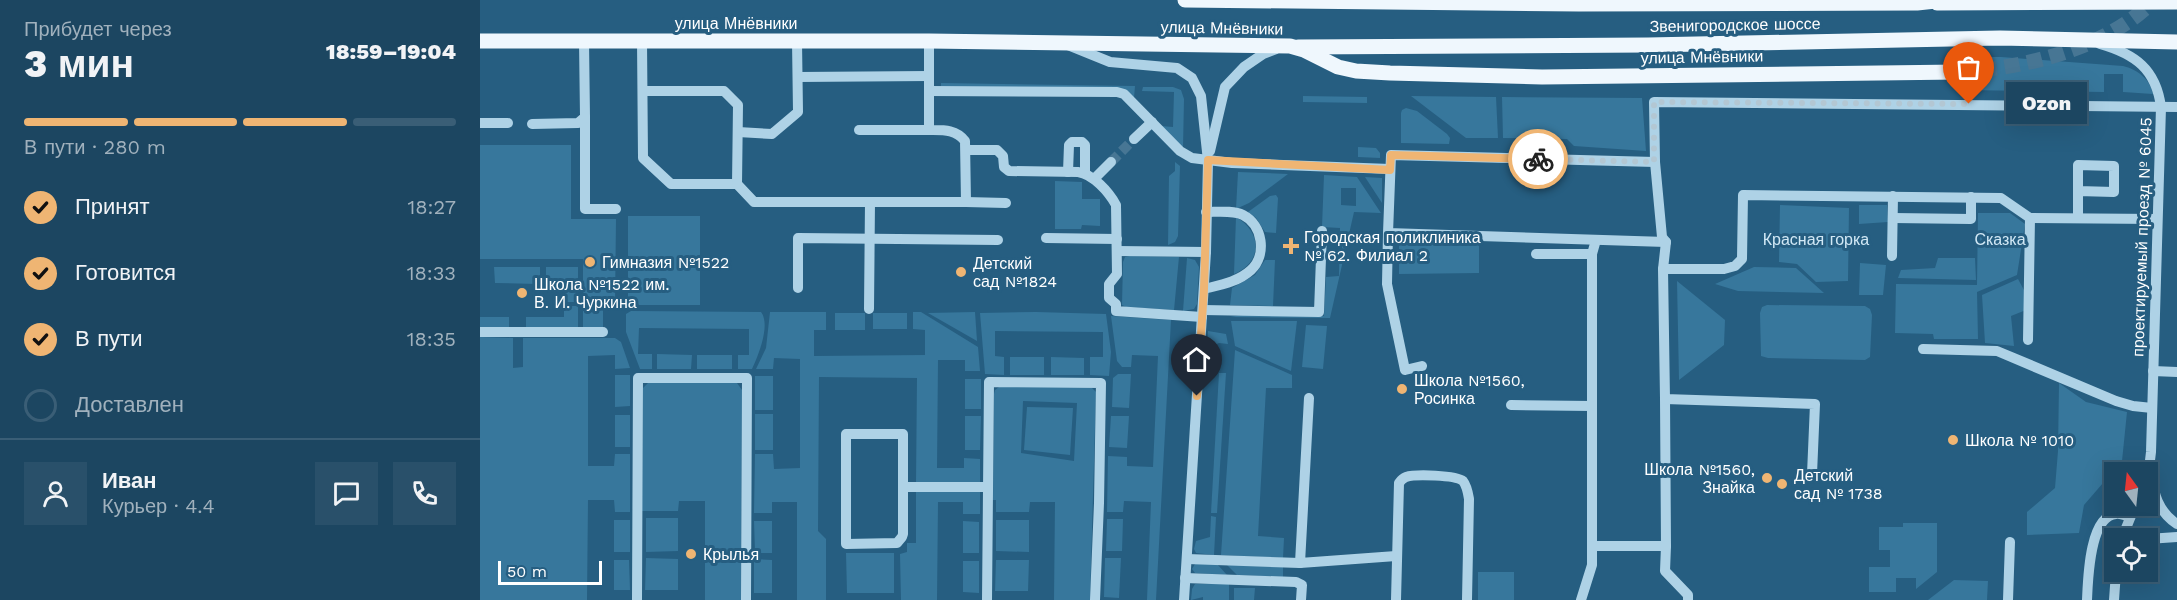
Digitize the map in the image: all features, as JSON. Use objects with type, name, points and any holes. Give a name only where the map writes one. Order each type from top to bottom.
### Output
[{"type":"main road","name":"улица Мнёвники","points":[[1185,0],[1323,3],[1917,3],[1945,0]]},
{"type":"main road","points":[[1917,3],[2177,2]]},
{"type":"main road","name":"Звенигородское шоссе","points":[[1292,47],[1648,45],[2000,38],[2177,42]]},
{"type":"main road","name":"улица Мнёвники","points":[[480,41],[929,41],[1292,47],[1338,67],[1356,71],[1542,77],[1959,72]]},
{"type":"street","points":[[1302,0],[1323,3]]},
{"type":"street","name":"проектируемый проезд № 6045","points":[[2086,40],[2115,48],[2136,60],[2148,71],[2156,84],[2161,107],[2150,462]]},
{"type":"street","points":[[584,41],[585,208],[616,209]]},
{"type":"street","points":[[642,41],[643,158],[671,184],[737,184]]},
{"type":"street","points":[[738,132],[772,134],[798,112],[797,41]]},
{"type":"street","points":[[929,41],[929,130]]},
{"type":"street","points":[[1062,43],[1110,62],[1177,68],[1192,78],[1201,96],[1208,160],[1206,252],[1184,600]]},
{"type":"street","points":[[1208,160],[1225,87],[1237,73],[1259,56],[1273,50],[1292,47]]},
{"type":"street","points":[[798,77],[929,76]]},
{"type":"street","points":[[643,91],[724,91],[738,105],[737,184],[754,202],[1006,203]]},
{"type":"street","points":[[929,92],[1117,92],[1125,94],[1183,153],[1192,158],[1390,170]]},
{"type":"street","points":[[1688,600],[1688,595],[1665,571],[1663,269],[1665,242],[1662,237],[1654,162],[1654,102],[2177,107]]},
{"type":"street","points":[[532,124],[578,123],[585,117]]},
{"type":"street","points":[[1134,139],[1152,122]]},
{"type":"street","points":[[480,123],[508,123]]},
{"type":"street","points":[[859,130],[929,130],[959,134],[966,150],[966,202]]},
{"type":"street","points":[[1068,172],[1069,145],[1080,141],[1085,145],[1090,176],[1116,205],[1117,274],[1109,284],[1109,298],[1116,304],[1116,311],[1319,312],[1322,231]]},
{"type":"street","points":[[966,150],[998,150],[1003,156],[1004,166],[1009,171],[1068,172],[1090,176],[1111,162]]},
{"type":"street","points":[[1422,366],[1405,370],[1387,284],[1391,155],[1654,162]]},
{"type":"street","points":[[2078,191],[2078,218]]},
{"type":"street","points":[[1663,269],[1724,269],[1735,266],[1742,259],[1743,195],[2001,198],[2030,218],[2157,219]]},
{"type":"street","points":[[1892,256],[1893,196]]},
{"type":"street","points":[[1893,218],[1971,219],[1971,197]]},
{"type":"street","points":[[869,309],[870,202]]},
{"type":"street","points":[[1204,289],[1233,281],[1250,271],[1259,257],[1262,246],[1260,234],[1245,216],[1236,213],[1206,212]]},
{"type":"street","points":[[2028,340],[2030,218]]},
{"type":"street","points":[[1388,232],[1665,242]]},
{"type":"street","points":[[798,288],[798,238],[998,240]]},
{"type":"street","points":[[1046,238],[1117,239]]},
{"type":"street","points":[[1581,600],[1592,565],[1592,254],[1596,240]]},
{"type":"street","points":[[1117,251],[1206,252]]},
{"type":"street","points":[[1536,254],[1592,254]]},
{"type":"street","points":[[480,332],[603,332]]},
{"type":"street","points":[[1923,349],[1997,351],[2116,401],[2152,408]]},
{"type":"street","points":[[2153,371],[2177,372]]},
{"type":"street","points":[[637,600],[638,378],[747,378],[746,600]]},
{"type":"street","points":[[987,600],[989,382],[1101,383],[1095,600]]},
{"type":"street","points":[[1300,563],[1309,398]]},
{"type":"street","points":[[1665,399],[1815,404],[1812,474]]},
{"type":"street","points":[[1511,405],[1592,406]]},
{"type":"street","points":[[846,434],[903,434],[903,487],[903,534],[900,541],[893,544],[846,544],[846,434]]},
{"type":"street","points":[[1396,600],[1399,483],[1404,477],[1413,476],[1456,478],[1463,482],[1467,489],[1469,499],[1467,600]]},
{"type":"street","points":[[903,487],[988,487]]},
{"type":"street","name":"проектируемый проезд № 6045","points":[[2158,503],[2177,524]]},
{"type":"street","points":[[2087,600],[2094,540],[2102,522],[2116,513],[2130,517],[2126,528]]},
{"type":"street","points":[[2158,538],[2177,537]]},
{"type":"street","points":[[2008,600],[2010,542]]},
{"type":"street","points":[[1592,546],[1666,546]]},
{"type":"street","points":[[1187,559],[1300,563],[1396,556]]},
{"type":"street","points":[[1185,578],[1296,582],[1302,585],[1301,600]]},
{"type":"street","points":[[2114,600],[2116,582]]},
{"type":"green space","points":[[1959,57],[2001,57],[2123,66],[2142,76],[2149,84],[2153,94],[2123,92],[2123,74],[2104,74],[2104,92],[1961,90]]},
{"type":"green space","points":[[941,83],[1135,86],[1134,98],[1127,91],[941,88]]},
{"type":"green space","points":[[1143,87],[1173,87],[1181,90],[1184,99],[1183,148],[1161,126],[1173,127],[1174,92],[1142,91]]},
{"type":"green space","points":[[1303,96],[1367,97],[1367,103],[1303,102]]},
{"type":"green space","points":[[1411,96],[1496,97],[1498,138],[1466,138]]},
{"type":"green space","points":[[1502,97],[1642,98],[1646,151],[1574,146],[1567,139],[1503,138]]},
{"type":"green space","points":[[1406,108],[1417,111],[1447,134],[1450,138],[1449,144],[1401,143],[1401,113]]},
{"type":"green space","points":[[480,145],[571,145],[571,219],[616,219],[615,305],[603,305],[603,330],[583,330],[583,259],[480,259]]},
{"type":"green space","points":[[1358,147],[1376,148],[1380,153],[1380,158],[1358,157]]},
{"type":"green space","points":[[1175,162],[1180,166],[1178,236],[1175,242],[1168,245],[1169,176],[1175,171]]},
{"type":"green space","points":[[1238,172],[1288,174],[1249,203],[1236,209]]},
{"type":"green space","points":[[1324,175],[1357,177],[1381,213],[1354,212],[1330,318],[1230,317],[1242,315],[1324,316],[1326,277],[1339,276],[1340,228],[1322,227]],"holes":[[[1341,188],[1356,188],[1356,206],[1341,205]]]},
{"type":"green space","points":[[1365,177],[1382,178],[1382,203]]},
{"type":"green space","points":[[1055,181],[1082,182],[1082,199],[1100,199],[1100,226],[1082,225],[1081,229],[1055,229]]},
{"type":"green space","points":[[1276,195],[1278,198],[1276,233],[1265,232],[1256,218],[1248,212],[1270,196]]},
{"type":"green space","name":"Красная горка","points":[[1780,205],[1849,208],[1848,281],[1816,282],[1797,264],[1779,262]]},
{"type":"green space","points":[[1859,205],[1887,205],[1888,222],[1859,224]]},
{"type":"green space","name":"Сказка","points":[[1978,213],[2010,213],[2025,224],[2017,275],[1977,292],[1978,339],[1934,339],[1933,334],[1895,333],[1896,284],[1977,285]]},
{"type":"green space","points":[[628,216],[700,216],[700,305],[628,305]]},
{"type":"green space","points":[[1236,217],[1251,231],[1256,247],[1250,262],[1234,274]]},
{"type":"green space","points":[[1479,241],[1479,273],[1399,274],[1399,242]]},
{"type":"green space","points":[[1125,257],[1179,257],[1174,310],[1122,305],[1123,262]]},
{"type":"green space","points":[[1187,258],[1195,260],[1199,267],[1197,304],[1194,309],[1183,311]]},
{"type":"green space","points":[[1938,258],[1975,258],[1976,280],[1898,278],[1901,270],[1935,268]]},
{"type":"green space","points":[[1265,260],[1275,260],[1273,306],[1230,305],[1232,288],[1255,275]]},
{"type":"green space","points":[[1860,263],[1886,265],[1883,295],[1859,295]]},
{"type":"green space","points":[[494,267],[540,267],[540,278],[538,284],[495,283]]},
{"type":"green space","points":[[546,267],[578,267],[578,302],[564,302],[564,279],[546,278]]},
{"type":"green space","points":[[1754,267],[1796,268],[1824,293],[1738,291],[1715,284]]},
{"type":"green space","points":[[2018,279],[2025,292],[2026,310],[2011,316],[2014,346],[1985,343],[1982,295]]},
{"type":"green space","points":[[1677,281],[1725,320],[1724,345],[1679,380]]},
{"type":"green space","points":[[1767,305],[1865,306],[1870,309],[1872,315],[1870,357],[1865,360],[1761,356],[1760,313],[1762,307]]},
{"type":"green space","points":[[564,306],[578,306],[578,330],[526,327],[526,317],[564,317]]},
{"type":"green space","points":[[631,311],[761,312],[765,325],[760,349],[752,369],[738,369],[738,355],[749,355],[749,329],[639,328],[638,354],[652,354],[652,369],[640,369],[626,332],[626,314]]},
{"type":"green space","points":[[770,312],[826,312],[826,330],[814,330],[814,356],[925,355],[925,330],[913,329],[913,312],[921,312],[978,347],[980,371],[965,371],[965,360],[938,360],[937,468],[964,468],[964,458],[980,459],[980,483],[916,483],[917,378],[819,377],[818,531],[826,539],[826,600],[797,600],[797,502],[772,502],[772,513],[754,513],[755,454],[773,454],[774,469],[800,468],[800,359],[774,358],[773,369],[756,369],[766,348]]},
{"type":"green space","points":[[975,312],[977,341],[928,313]]},
{"type":"green space","points":[[835,313],[865,313],[865,330],[835,330]]},
{"type":"green space","points":[[873,313],[907,313],[907,329],[873,329]]},
{"type":"green space","points":[[980,313],[1106,314],[1111,352],[1109,376],[1090,375],[1090,357],[1103,357],[1103,332],[995,331],[995,356],[1004,357],[1004,375],[985,374]]},
{"type":"green space","points":[[1111,316],[1171,320],[1156,600],[1147,600],[1151,502],[1124,501],[1123,512],[1107,512],[1108,456],[1127,457],[1127,466],[1153,467],[1158,356],[1132,355],[1131,367],[1122,367],[1117,361]]},
{"type":"green space","points":[[480,317],[509,317],[509,327],[480,327]]},
{"type":"green space","points":[[1231,321],[1297,321],[1291,371],[1235,346]]},
{"type":"green space","points":[[1306,325],[1327,326],[1323,369],[1302,367]]},
{"type":"green space","points":[[1208,331],[1226,334],[1228,344],[1219,343],[1207,348]]},
{"type":"green space","points":[[480,337],[513,338],[513,368],[523,367],[523,338],[615,338],[621,342],[630,368],[615,369],[615,355],[588,356],[588,466],[614,466],[615,454],[630,454],[630,512],[615,512],[614,500],[588,500],[587,600],[480,600]]},
{"type":"green space","points":[[1235,350],[1292,375],[1292,388],[1266,388],[1258,536],[1284,538],[1283,558],[1221,555]]},
{"type":"green space","points":[[657,354],[692,355],[691,369],[657,369]]},
{"type":"green space","points":[[697,355],[732,355],[732,369],[697,369]]},
{"type":"green space","points":[[1010,357],[1044,357],[1044,375],[1010,375]]},
{"type":"green space","points":[[1051,357],[1084,358],[1084,375],[1051,375]]},
{"type":"green space","points":[[1219,373],[1226,373],[1217,513],[1211,513]]},
{"type":"green space","points":[[1118,374],[1131,374],[1129,408],[1112,407],[1113,378]]},
{"type":"green space","points":[[615,375],[630,375],[630,406],[615,407]]},
{"type":"green space","points":[[755,376],[773,376],[773,410],[755,410]]},
{"type":"green space","points":[[965,379],[981,379],[981,409],[965,409]]},
{"type":"green space","points":[[648,383],[737,383],[742,390],[741,600],[705,600],[705,501],[679,501],[678,511],[642,511],[643,388]]},
{"type":"green space","points":[[2059,383],[2086,402],[2127,412],[2122,461],[2104,462],[2104,482],[2084,505],[2079,533],[2027,535],[2027,512],[2055,488]]},
{"type":"green space","points":[[999,387],[1087,387],[1096,392],[1090,600],[1054,600],[1055,502],[1030,502],[1029,512],[996,512],[996,500],[993,500],[995,390]],"holes":[[[1023,401],[1077,403],[1074,461],[1021,453]]]},
{"type":"green space","points":[[1027,407],[1073,408],[1070,455],[1024,450]]},
{"type":"green space","points":[[755,414],[773,414],[773,450],[755,450]]},
{"type":"green space","points":[[615,415],[630,415],[630,447],[615,447]]},
{"type":"green space","points":[[965,416],[981,416],[980,450],[965,450]]},
{"type":"green space","points":[[1111,416],[1129,416],[1127,448],[1109,447]]},
{"type":"green space","points":[[916,489],[980,489],[980,514],[963,514],[963,502],[938,502],[937,600],[901,600],[900,554],[907,552],[907,543],[916,543]]},
{"type":"green space","points":[[1211,516],[1216,517],[1214,555],[1196,553],[1194,549],[1196,541],[1210,537]]},
{"type":"green space","points":[[646,518],[678,518],[678,551],[646,552]]},
{"type":"green space","points":[[1107,519],[1123,519],[1122,551],[1106,551]]},
{"type":"green space","points":[[614,520],[630,520],[630,552],[614,552]]},
{"type":"green space","points":[[996,520],[1029,520],[1029,552],[996,551]]},
{"type":"green space","points":[[754,521],[772,521],[772,553],[755,553]]},
{"type":"green space","points":[[963,521],[979,522],[979,553],[963,553]]},
{"type":"green space","points":[[1903,523],[1937,523],[1937,572],[1916,589],[1916,578],[1896,578],[1896,592],[1869,592],[1869,567],[1890,567],[1890,550],[1879,550],[1879,527],[1903,527]]},
{"type":"green space","points":[[846,553],[894,553],[894,593],[847,593]]},
{"type":"green space","points":[[646,558],[678,559],[678,590],[645,590]]},
{"type":"green space","points":[[1105,558],[1121,558],[1119,598],[1104,597]]},
{"type":"green space","points":[[754,559],[772,560],[772,593],[754,593]]},
{"type":"green space","points":[[614,560],[629,560],[630,590],[614,590]]},
{"type":"green space","points":[[996,560],[1029,560],[1028,591],[995,591]]},
{"type":"green space","points":[[963,561],[979,561],[979,593],[963,592]]},
{"type":"green space","points":[[1195,564],[1217,564],[1227,575],[1195,573],[1192,569]]},
{"type":"green space","points":[[1226,564],[1283,566],[1283,577],[1237,575]]},
{"type":"green space","points":[[1478,572],[1514,572],[1514,600],[1478,600]]},
{"type":"green space","points":[[1954,580],[1988,581],[1987,600],[1928,600]]},
{"type":"green space","points":[[1195,584],[1229,584],[1229,600],[1203,600],[1203,597],[1191,600]]},
{"type":"green space","points":[[1234,588],[1255,588],[1254,600],[1234,600]]},
{"type":"tunnel","points":[[1959,72],[2010,66],[2063,53],[2113,31],[2135,17],[2154,0]]},
{"type":"tunnel","points":[[1111,162],[1134,139]]},
{"type":"way so far","points":[[1538,159],[1654,162],[1654,102],[1969,104]]},
{"type":"place","name":"Ozon","points":[[1969,104]]},
{"type":"place","name":"Городская поликлиника № 62. Филиал 2","points":[[1291,246]]},
{"type":"place","name":"Гимназия №1522","points":[[590,262]]},
{"type":"place","name":"Детский сад №1824","points":[[961,272]]},
{"type":"place","name":"Школа №1522 им. В. И. Чуркина","points":[[522,293]]},
{"type":"place","name":"Школа №1560, Росинка","points":[[1402,389]]},
{"type":"place","name":"Школа № 1010","points":[[1953,440]]},
{"type":"place","name":"Школа №1560, Знайка","points":[[1767,478]]},
{"type":"place","name":"Детский сад № 1738","points":[[1782,484]]},
{"type":"place","name":"Крылья","points":[[691,554]]},
{"type":"route","points":[[1197,396],[1206,252],[1208,160],[1390,170],[1391,155],[1538,159]]}]
